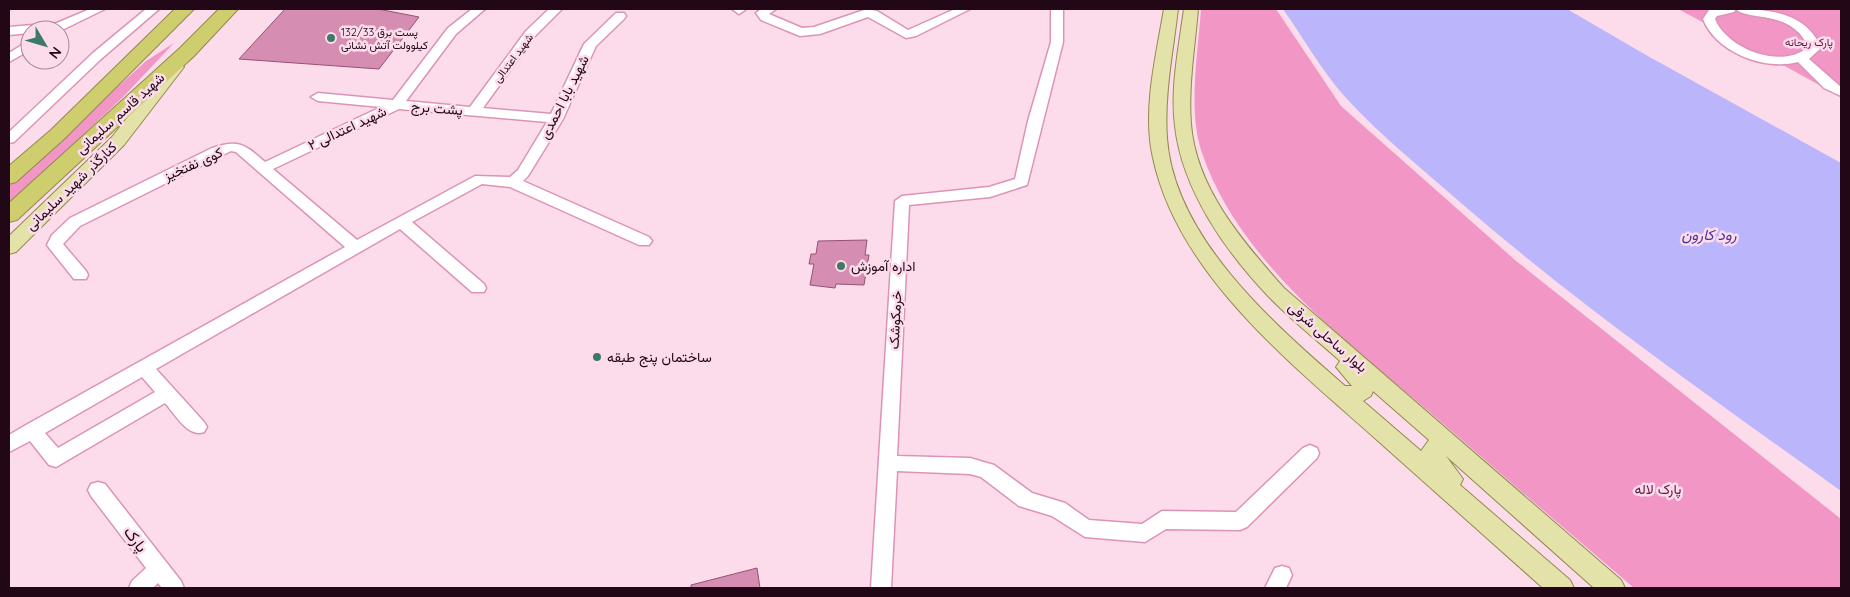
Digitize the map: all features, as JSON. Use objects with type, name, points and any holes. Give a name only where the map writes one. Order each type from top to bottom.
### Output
[{"type":"highway","name":"شهید قاسم سلیمانی","points":[[9,177],[109,84],[185,9]]},
{"type":"highway","name":"شهید قاسم سلیمانی","points":[[9,215],[187,52],[229,9]]},
{"type":"highway","points":[[109,84],[174,34],[189,32],[188,38],[138,96]]},
{"type":"main road","points":[[1171,9],[1159,126],[1160,156],[1170,189],[1186,222],[1245,303],[1283,344],[1561,588]]},
{"type":"main road","name":"بلوار ساحلی شرقی","points":[[1191,9],[1183,101],[1183,128],[1190,156],[1202,188],[1219,218],[1250,262],[1277,294],[1612,588]]},
{"type":"main road","name":"کنارگذر شهید سلیمانی","points":[[9,246],[118,141],[187,52]]},
{"type":"main road","points":[[1277,294],[1296,322],[1361,379],[1363,385],[1359,394],[1353,396],[1339,394]]},
{"type":"main road","points":[[1453,448],[1438,446],[1432,451],[1433,455],[1490,526]]},
{"type":"street","points":[[70,22],[99,9]]},
{"type":"street","points":[[9,138],[97,56],[153,9]]},
{"type":"street","name":"شهید اعتدالی ۲","points":[[264,168],[396,105],[452,31],[478,9]]},
{"type":"street","name":"شهید اعتدالی","points":[[474,111],[530,34],[556,9]]},
{"type":"street","points":[[770,9],[762,13],[765,17],[800,32],[816,31],[867,13],[873,14],[906,34],[964,9]]},
{"type":"street","name":"خرمکوشک","points":[[880,588],[902,201],[990,192],[1022,182],[1035,121],[1057,42],[1057,9]]},
{"type":"street","points":[[1730,9],[1713,14],[1709,19],[1710,26],[1715,34],[1725,42],[1739,49],[1764,57],[1788,60],[1802,59],[1811,54],[1815,48],[1814,40],[1806,32],[1780,17],[1742,9]]},
{"type":"street","name":"شهید بابا احمدی","points":[[513,182],[523,173],[556,119],[590,44],[620,16]]},
{"type":"street","points":[[9,58],[20,51]]},
{"type":"street","points":[[1802,59],[1829,85],[1841,92]]},
{"type":"street","name":"پشت برج","points":[[318,97],[556,119]]},
{"type":"street","name":"کوی نفتخیز","points":[[80,274],[55,245],[57,239],[74,222],[217,151],[230,147],[240,148],[356,247]]},
{"type":"street","points":[[9,444],[401,221],[480,179],[513,182],[644,240]]},
{"type":"street","points":[[401,221],[478,288]]},
{"type":"street","points":[[143,367],[198,427]]},
{"type":"street","points":[[32,430],[56,460],[167,393]]},
{"type":"street","points":[[887,463],[970,466],[987,471],[1026,500],[1058,509],[1085,528],[1145,533],[1162,520],[1240,521],[1310,453]]},
{"type":"street","name":"پارک","points":[[98,490],[174,588]]},
{"type":"street","points":[[139,588],[159,569]]},
{"type":"green space","name":"پارک لاله","points":[[1201,9],[1276,9],[1341,106],[1515,260],[1841,519],[1841,588],[1634,588],[1332,328],[1299,297],[1240,228],[1218,190],[1201,150],[1197,134],[1194,98]]},
{"type":"green space","name":"پارک ریحانه","points":[[1678,9],[1841,9],[1841,97],[1772,59],[1721,42],[1710,26]]},
{"type":"green space","points":[[174,43],[124,96],[9,205],[9,186],[146,61]]},
{"type":"water","name":"رود کارون","points":[[1283,9],[1567,9],[1841,163],[1841,491],[1553,279],[1417,165],[1373,126],[1337,88]]},
{"type":"building","name":"پست برق 132/33 کیلوولت آتش نشانی","points":[[285,9],[378,9],[419,17],[379,69],[239,59]]},
{"type":"building","name":"اداره آموزش","points":[[867,240],[865,255],[869,255],[864,285],[836,284],[835,288],[810,285],[814,264],[809,264],[811,254],[816,254],[818,241]]},
{"type":"building","points":[[757,568],[760,588],[691,588],[691,585]]},
{"type":"place","name":"پست برق 132/33 کیلوولت آتش نشانی","points":[[331,38]]},
{"type":"place","name":"اداره آموزش","points":[[841,266]]},
{"type":"place","name":"ساختمان پنج طبقه","points":[[597,357]]}]
